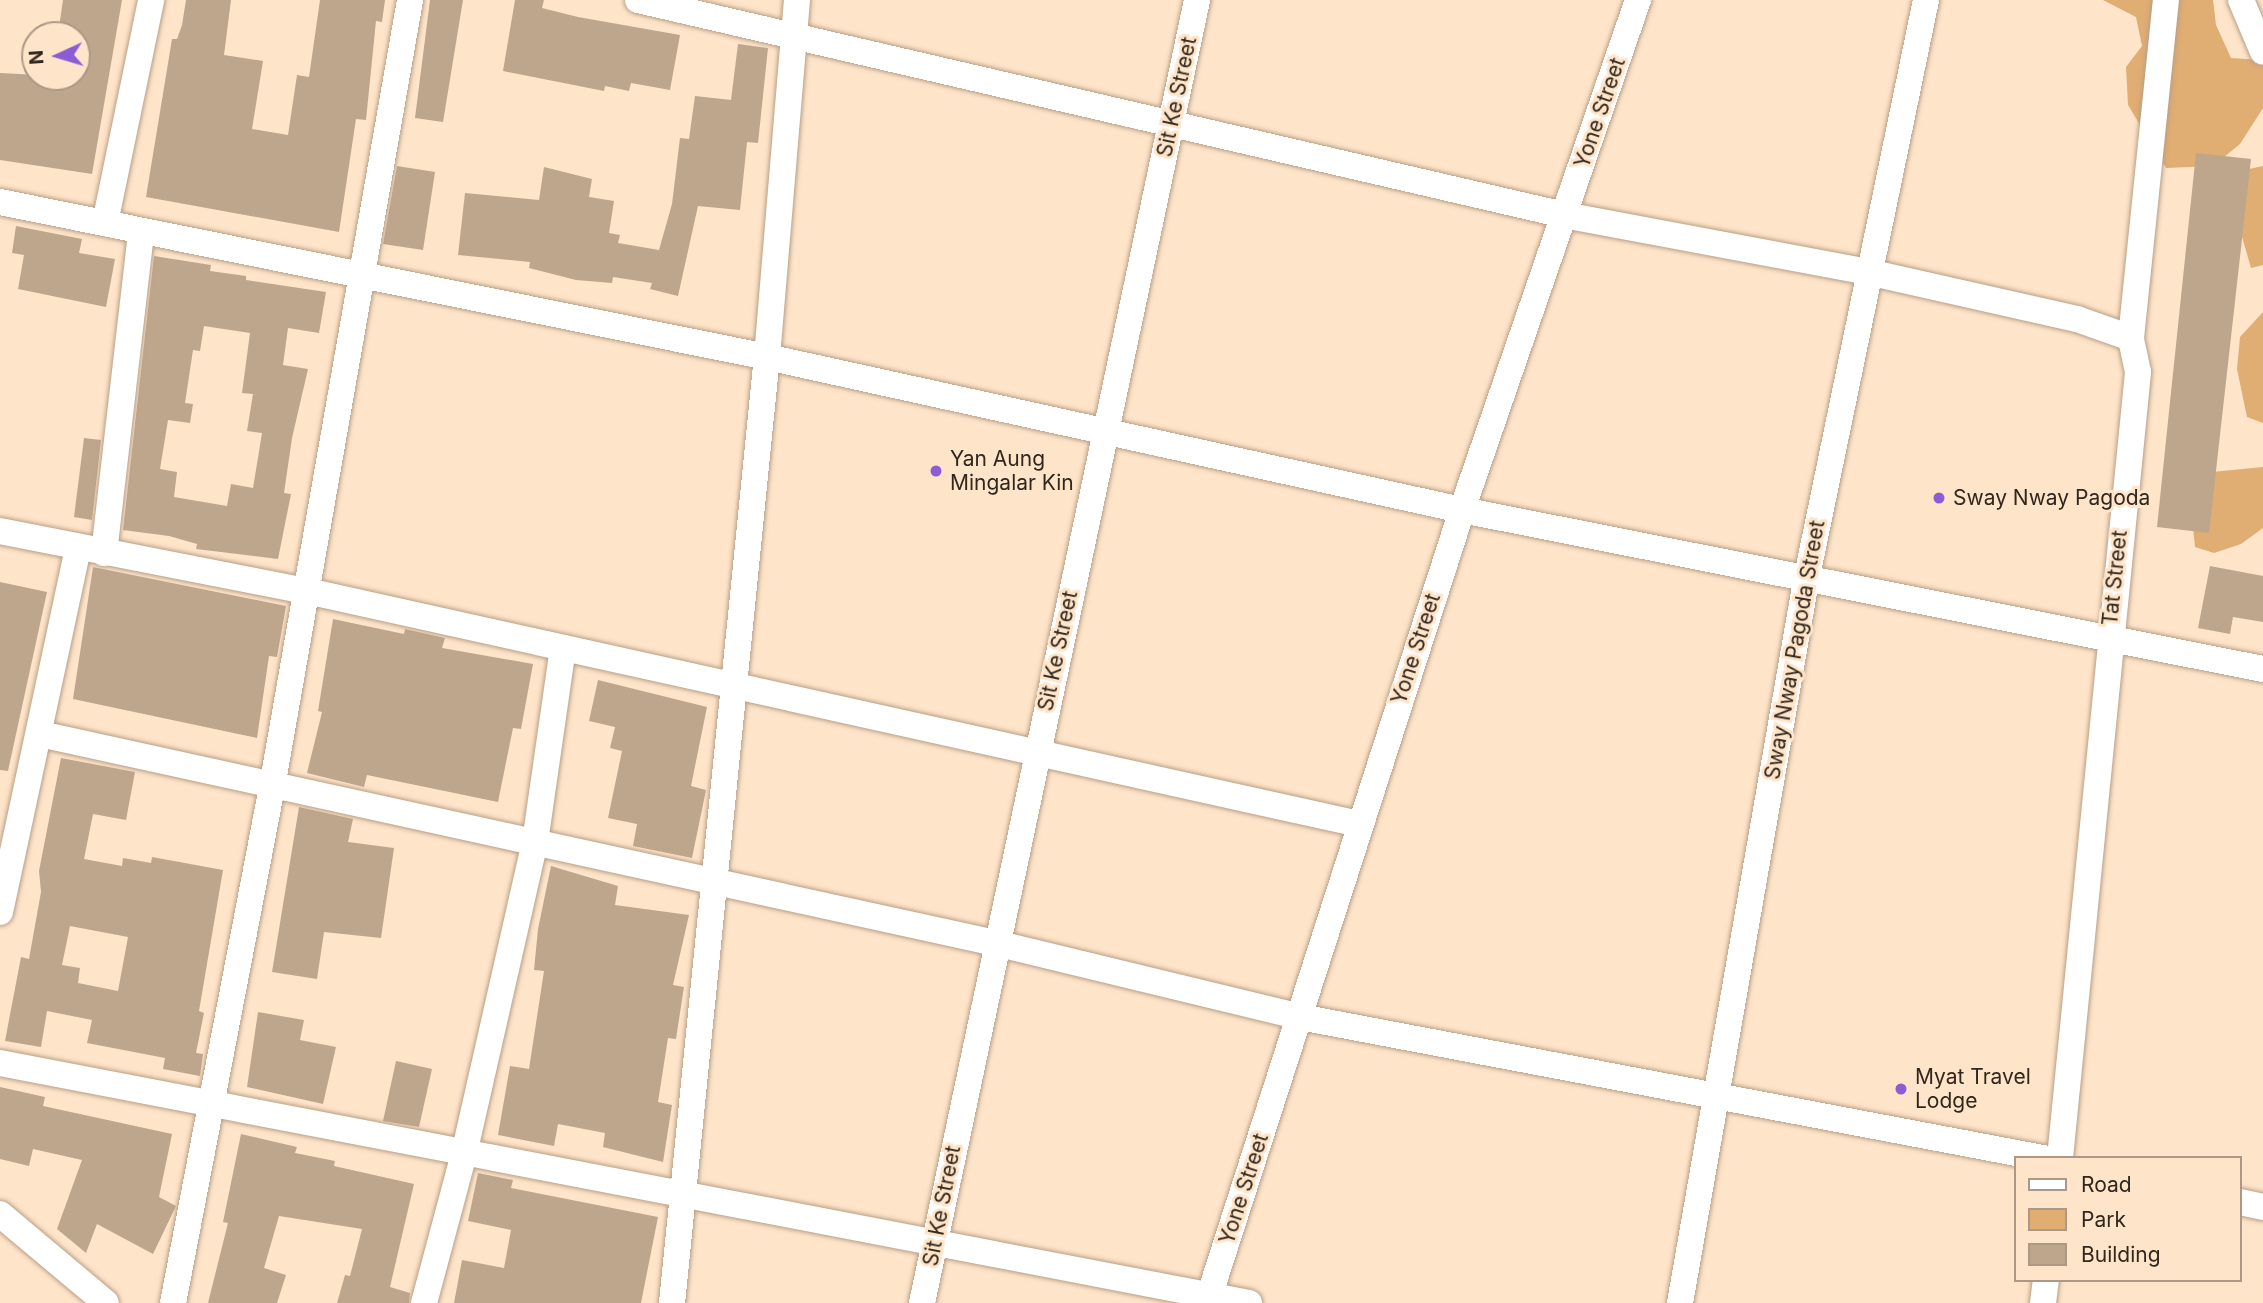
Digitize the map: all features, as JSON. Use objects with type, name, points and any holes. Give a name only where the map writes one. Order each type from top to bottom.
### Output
[{"type":"street","points":[[104,223],[151,0]]},
{"type":"street","points":[[173,1303],[272,787],[365,275],[410,0]]},
{"type":"street","points":[[638,0],[794,33],[1564,215],[1868,272],[2077,319],[2131,338]]},
{"type":"street","points":[[672,1303],[767,357],[797,0]]},
{"type":"street","name":"Sit Ke Street","points":[[922,1303],[995,943],[1197,0]]},
{"type":"street","name":"Yone Street","points":[[1208,1299],[1462,510],[1638,0]]},
{"type":"street","name":"Sway Nway Pagoda Street","points":[[1680,1303],[1714,1095],[1806,581],[1926,0]]},
{"type":"street","name":"Tat Street","points":[[2060,1156],[2108,641],[2138,372],[2131,338],[2166,0]]},
{"type":"street","points":[[2237,1],[2263,52]]},
{"type":"street","points":[[0,202],[767,357],[1107,429],[1462,510],[1806,581],[2263,669]]},
{"type":"street","points":[[104,553],[141,231]]},
{"type":"street","points":[[0,531],[307,591],[734,688],[1359,824]]},
{"type":"street","points":[[0,912],[78,548]]},
{"type":"street","points":[[424,1303],[464,1154],[535,842],[563,648]]},
{"type":"street","points":[[40,734],[272,787],[714,880],[995,943],[1300,1017],[2033,1156]]},
{"type":"street","points":[[0,1063],[211,1107],[682,1192],[935,1241],[1208,1299],[1249,1303]]},
{"type":"street","points":[[2242,1202],[2263,1207]]},
{"type":"street","points":[[0,1214],[106,1303]]},
{"type":"street","points":[[2043,1303],[2046,1282]]},
{"type":"green space","points":[[2103,0],[2213,0],[2216,25],[2231,58],[2263,60],[2263,108],[2240,144],[2213,166],[2166,168],[2128,105],[2126,67],[2142,46],[2136,17]]},
{"type":"green space","points":[[2263,166],[2263,265],[2251,268],[2239,226],[2235,172]]},
{"type":"green space","points":[[2263,312],[2263,423],[2247,417],[2237,369],[2240,337]]},
{"type":"green space","points":[[2263,467],[2263,528],[2241,544],[2214,553],[2195,547],[2192,517],[2212,472]]},
{"type":"building","points":[[63,0],[122,0],[92,174],[0,160],[0,73],[21,74],[21,91],[91,91],[91,21],[60,21]]},
{"type":"building","points":[[186,0],[231,0],[224,55],[263,61],[252,129],[288,135],[297,75],[309,77],[320,0],[385,0],[382,22],[376,21],[366,120],[356,119],[339,232],[146,197],[172,39],[177,39]]},
{"type":"building","points":[[430,0],[463,0],[443,122],[415,118]]},
{"type":"building","points":[[515,0],[544,0],[542,8],[680,35],[670,90],[631,83],[629,91],[605,86],[604,91],[503,71]]},
{"type":"building","points":[[738,44],[768,48],[758,143],[747,142],[740,210],[698,206],[678,296],[650,289],[652,283],[613,277],[612,283],[576,280],[529,268],[530,262],[458,255],[465,193],[539,200],[544,167],[592,179],[589,197],[614,201],[609,233],[620,235],[618,243],[659,250],[672,204],[680,138],[689,139],[695,96],[731,100]]},
{"type":"building","points":[[2196,153],[2251,159],[2209,533],[2157,527]]},
{"type":"building","points":[[397,166],[435,172],[423,250],[383,244]]},
{"type":"building","points":[[16,226],[82,239],[79,253],[115,259],[106,307],[18,289],[24,255],[12,253]]},
{"type":"building","points":[[154,256],[211,265],[210,271],[246,276],[246,280],[326,292],[319,333],[288,328],[283,365],[308,369],[292,438],[284,493],[291,494],[278,559],[196,549],[197,544],[169,536],[123,530]],"holes":[[[204,326],[250,333],[242,393],[253,394],[247,431],[262,433],[253,488],[231,484],[227,506],[174,497],[177,472],[160,469],[168,420],[190,423],[193,404],[185,403],[193,350],[200,351]]]},
{"type":"building","points":[[84,438],[101,440],[92,520],[74,517]]},
{"type":"building","points":[[2210,566],[2263,576],[2263,622],[2233,617],[2230,634],[2198,628]]},
{"type":"building","points":[[93,567],[286,606],[277,657],[269,656],[257,738],[73,699]]},
{"type":"building","points":[[0,582],[47,592],[8,771],[0,770]]},
{"type":"building","points":[[333,619],[404,634],[405,629],[445,638],[442,648],[533,664],[521,729],[513,728],[498,802],[367,775],[364,787],[307,773],[322,712],[318,711]]},
{"type":"building","points":[[598,680],[707,707],[691,786],[706,790],[692,858],[633,846],[637,824],[608,818],[622,751],[610,748],[615,727],[589,721]]},
{"type":"building","points":[[61,758],[135,772],[126,820],[93,814],[84,859],[122,866],[123,858],[151,863],[152,857],[223,870],[199,1011],[204,1013],[196,1053],[203,1054],[200,1076],[163,1069],[165,1058],[87,1043],[92,1020],[47,1011],[41,1047],[5,1041],[21,957],[29,959],[41,892],[39,871]],"holes":[[[70,926],[128,937],[118,991],[78,983],[80,968],[62,965]]]},
{"type":"building","points":[[299,807],[353,819],[348,842],[394,848],[381,938],[324,932],[317,979],[272,972]]},
{"type":"building","points":[[551,866],[618,886],[615,905],[689,915],[673,985],[684,987],[676,1039],[668,1038],[658,1102],[672,1105],[663,1162],[603,1147],[605,1133],[558,1124],[554,1146],[498,1135],[510,1066],[529,1069],[544,971],[534,970],[538,929]]},
{"type":"building","points":[[258,1012],[304,1020],[300,1040],[336,1047],[323,1104],[247,1087]]},
{"type":"building","points":[[396,1061],[432,1069],[419,1127],[383,1121]]},
{"type":"building","points":[[0,1087],[45,1097],[43,1106],[172,1134],[159,1197],[176,1206],[153,1254],[97,1224],[86,1253],[57,1229],[82,1160],[33,1149],[29,1166],[0,1159]]},
{"type":"building","points":[[241,1134],[297,1147],[295,1153],[335,1161],[334,1166],[414,1184],[390,1287],[410,1293],[409,1303],[337,1303],[345,1275],[350,1276],[362,1229],[279,1216],[264,1268],[286,1275],[277,1303],[208,1303],[228,1223],[223,1222]]},
{"type":"building","points":[[478,1173],[513,1180],[511,1188],[658,1217],[641,1303],[454,1303],[462,1260],[504,1268],[511,1230],[468,1221]]},
{"type":"place","name":"Yan Aung Mingalar Kin","points":[[936,471]]},
{"type":"place","name":"Sway Nway Pagoda","points":[[1939,498]]},
{"type":"place","name":"Myat Travel Lodge","points":[[1901,1089]]}]
